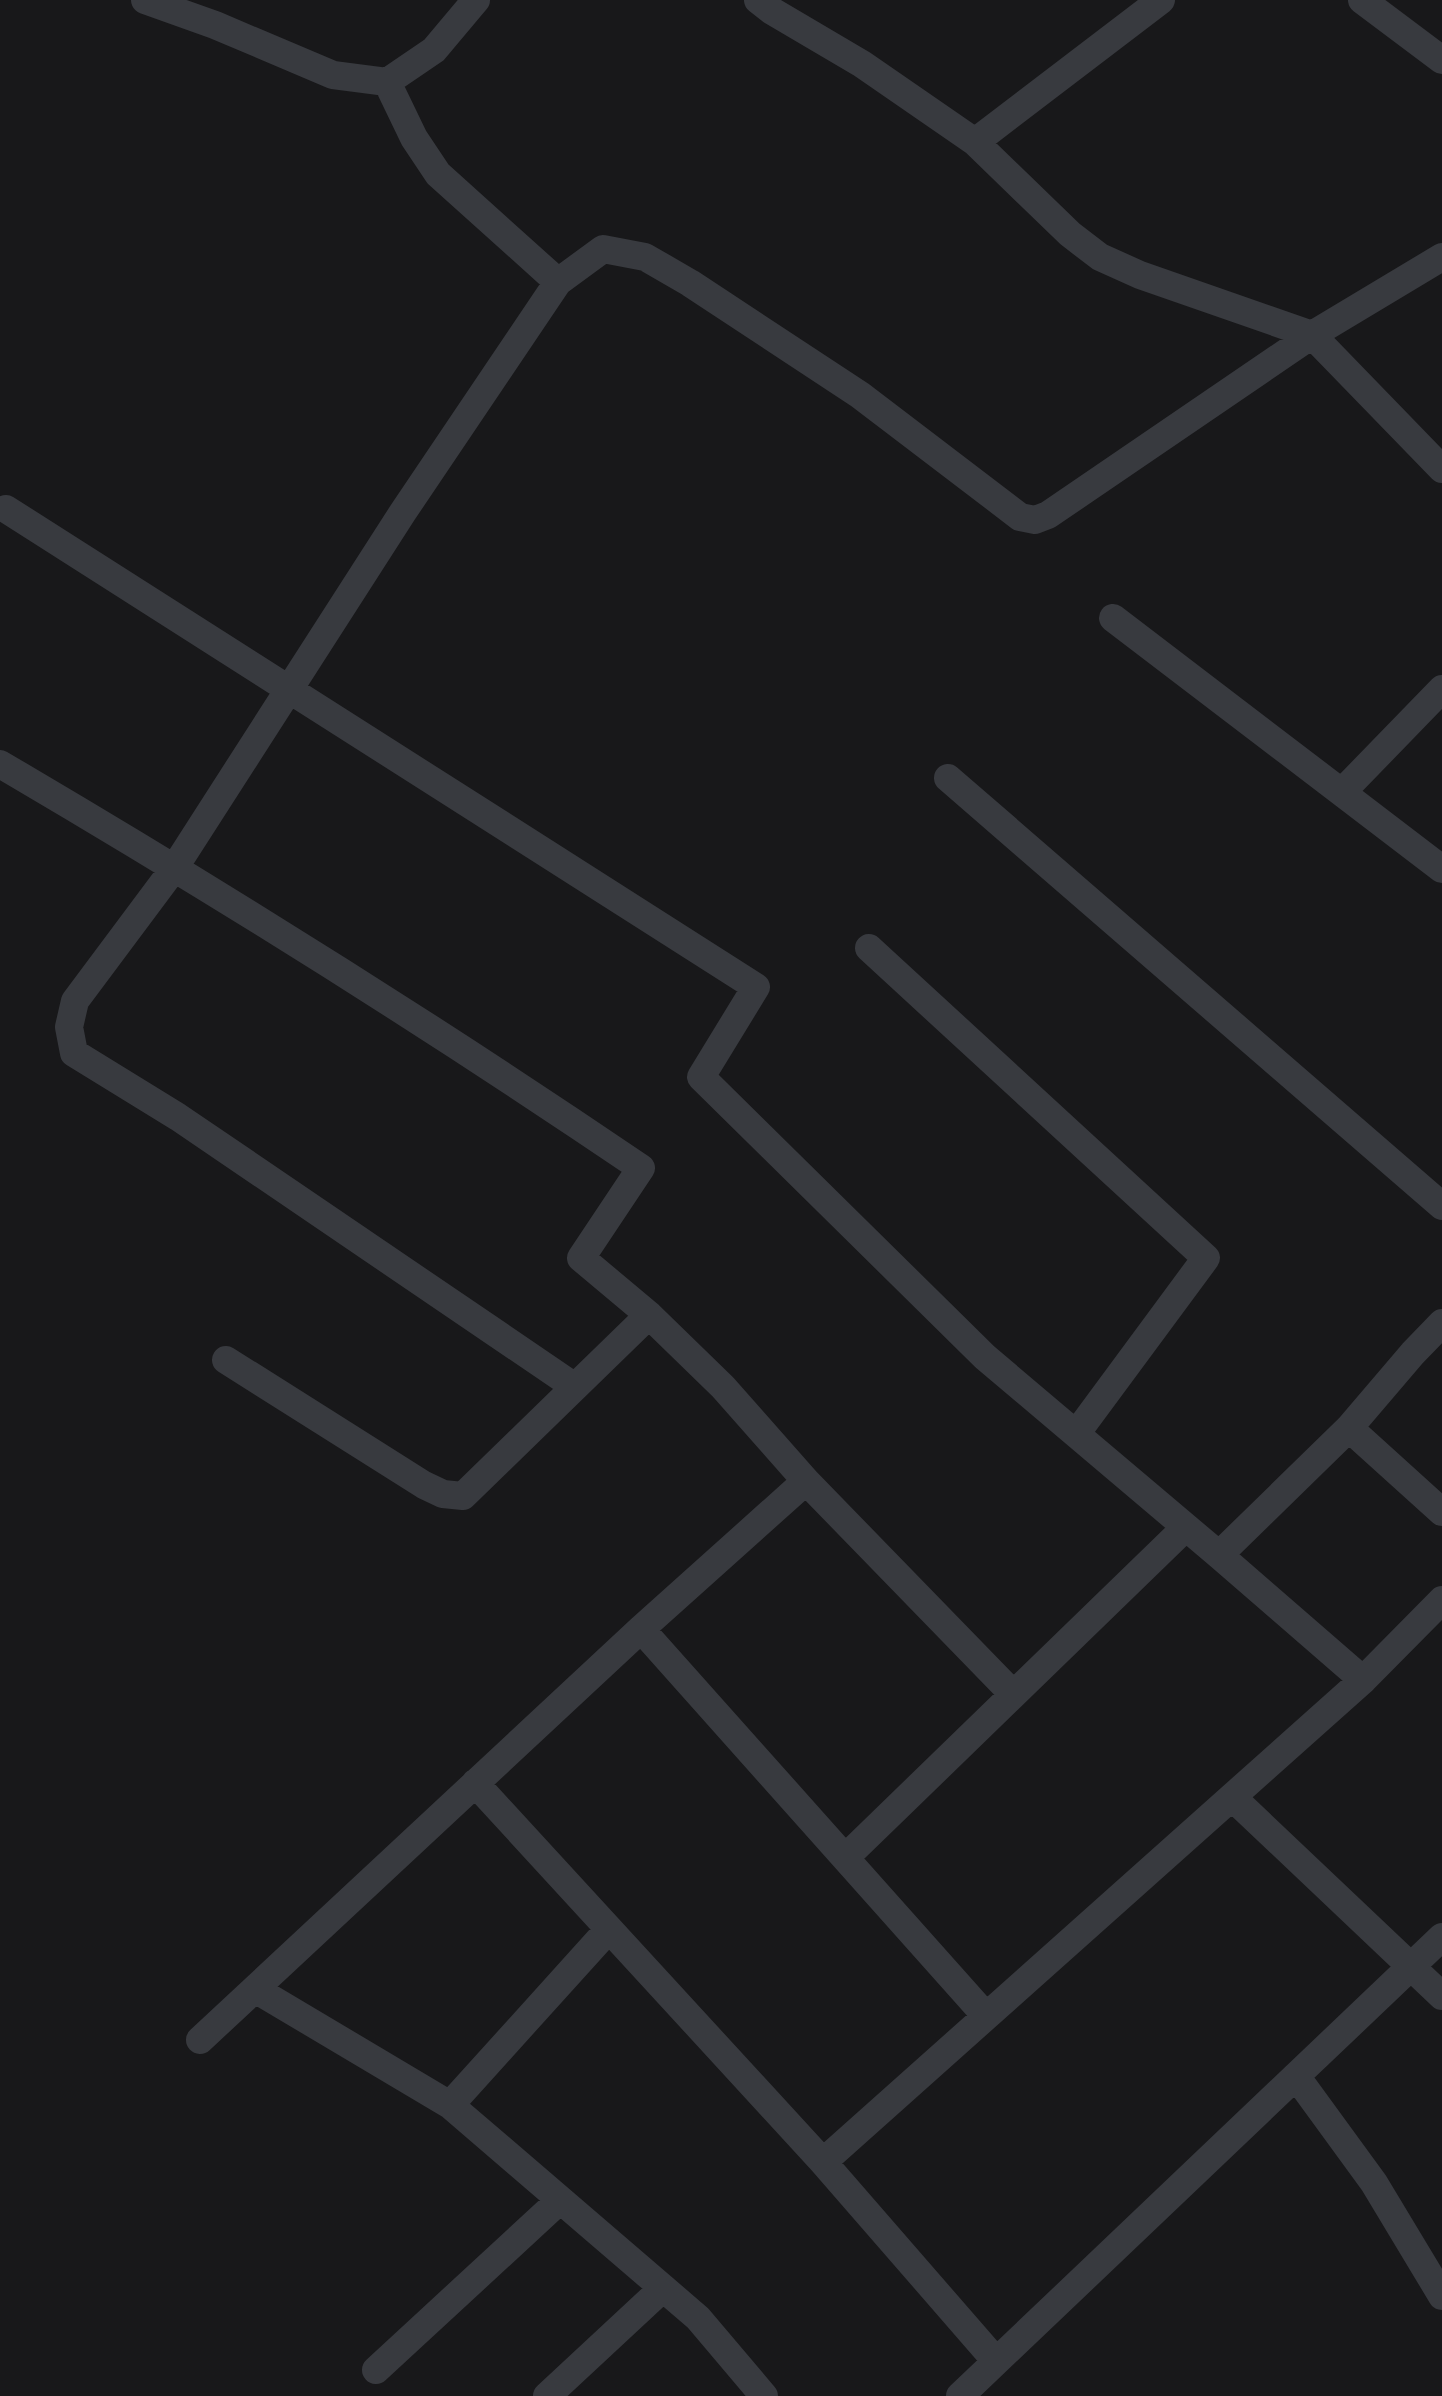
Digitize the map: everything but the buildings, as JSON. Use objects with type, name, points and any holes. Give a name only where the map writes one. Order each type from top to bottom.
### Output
[{"type":"street","points":[[145,0],[215,25],[333,76],[386,82],[434,50],[476,0]]},
{"type":"street","points":[[975,142],[1161,0]]},
{"type":"street","points":[[1362,0],[1442,60]]},
{"type":"street","points":[[772,4],[975,142],[1070,234],[1100,257],[1140,275],[1312,335],[1442,469]]},
{"type":"street","points":[[386,82],[414,138],[438,174],[558,282]]},
{"type":"street","points":[[575,1387],[178,1117],[74,1053],[69,1027],[75,1001],[175,867],[404,512],[558,282],[603,249],[644,257],[690,283],[860,395],[1020,517],[1036,520],[1048,515],[1312,335],[1442,257]]},
{"type":"street","points":[[6,509],[756,987],[701,1077],[985,1357],[1363,1680]]},
{"type":"street","points":[[1113,618],[1442,869]]},
{"type":"street","points":[[1342,792],[1442,689]]},
{"type":"street","points":[[0,764],[175,867],[514,1082],[641,1168],[581,1258],[649,1315],[722,1387],[806,1481],[1013,1694]]},
{"type":"street","points":[[948,778],[1442,1206]]},
{"type":"street","points":[[869,948],[1206,1258],[1076,1434]]},
{"type":"street","points":[[226,1360],[424,1485],[443,1494],[463,1496],[649,1315]]},
{"type":"street","points":[[1219,1555],[1349,1428],[1442,1322]]},
{"type":"street","points":[[1349,1428],[1442,1512]]},
{"type":"street","points":[[200,2040],[475,1783],[806,1481]]},
{"type":"street","points":[[846,1857],[1186,1527]]},
{"type":"street","points":[[823,2162],[1363,1680],[1442,1600]]},
{"type":"street","points":[[641,1630],[846,1857],[986,2016]]},
{"type":"street","points":[[475,1783],[823,2162],[996,2361]]},
{"type":"street","points":[[1232,1797],[1442,1996]]},
{"type":"street","points":[[450,2105],[609,1929]]},
{"type":"street","points":[[960,2396],[1442,1937]]},
{"type":"street","points":[[255,1989],[450,2105],[559,2201],[698,2318],[764,2396]]},
{"type":"street","points":[[1296,2076],[1374,2183],[1442,2296]]},
{"type":"street","points":[[376,2370],[559,2201]]},
{"type":"street","points":[[547,2396],[662,2289]]}]
